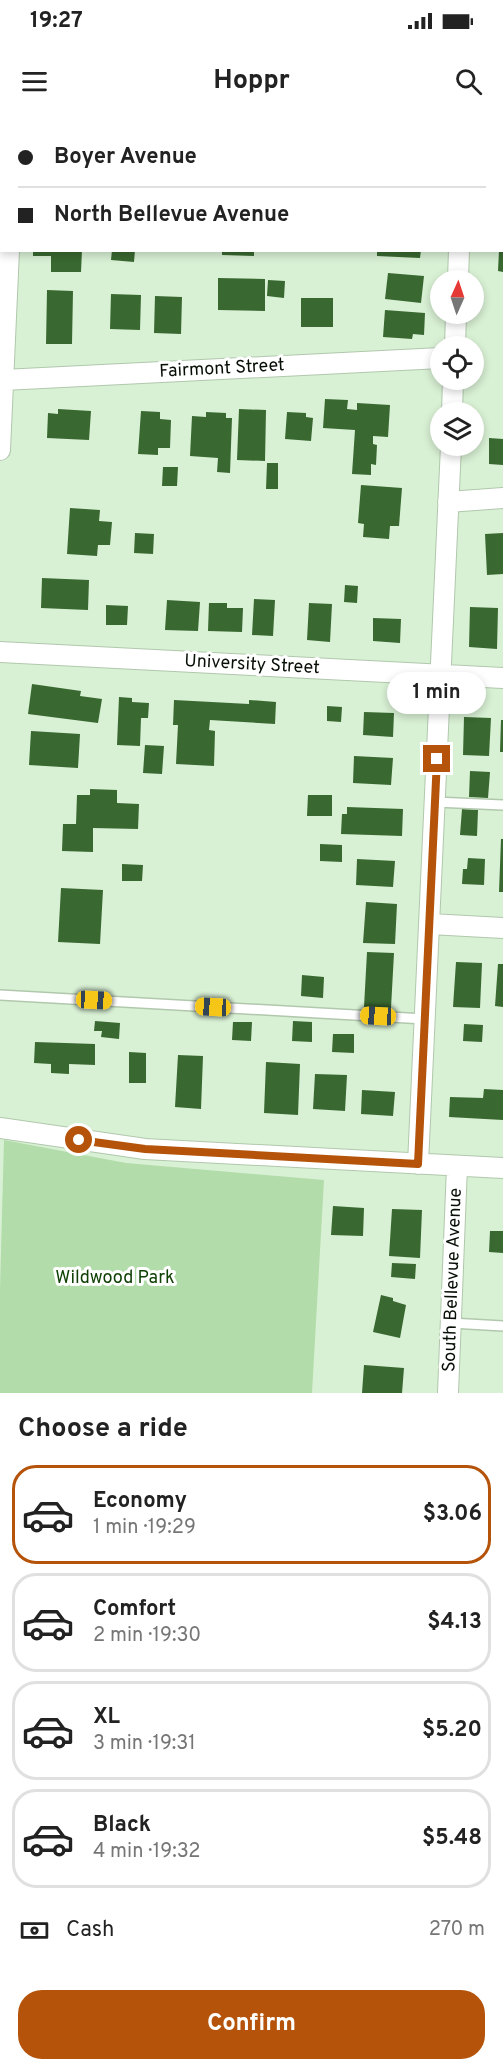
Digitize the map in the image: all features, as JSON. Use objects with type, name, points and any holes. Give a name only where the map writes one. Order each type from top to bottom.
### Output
[{"type":"street","points":[[0,450],[4,287],[9,252]]},
{"type":"street","points":[[458,270],[459,252]]},
{"type":"street","name":"Fairmont Street","points":[[3,380],[430,359]]},
{"type":"street","points":[[418,1164],[450,456]]},
{"type":"street","points":[[448,502],[503,498]]},
{"type":"street","name":"University Street","points":[[0,652],[503,678]]},
{"type":"street","points":[[430,924],[503,928]]},
{"type":"street","points":[[0,1128],[145,1149],[503,1168]]},
{"type":"street","name":"South Bellevue Avenue","points":[[448,1393],[457,1166]]},
{"type":"lane","points":[[435,802],[503,805]]},
{"type":"lane","points":[[0,995],[425,1018]]},
{"type":"lane","points":[[451,1323],[503,1326]]},
{"type":"green space","name":"Wildwood Park","points":[[4,1140],[126,1163],[324,1180],[312,1393],[0,1393]]},
{"type":"building","points":[[33,252],[82,252],[81,272],[51,272],[51,256],[33,256]]},
{"type":"building","points":[[112,252],[135,252],[134,262],[111,260]]},
{"type":"building","points":[[222,252],[254,252],[254,256],[222,255]]},
{"type":"building","points":[[377,252],[421,252],[420,258],[377,256]]},
{"type":"building","points":[[499,252],[503,252],[503,272],[498,271]]},
{"type":"building","points":[[388,273],[424,276],[421,303],[385,299]]},
{"type":"building","points":[[218,278],[265,279],[265,311],[218,310]]},
{"type":"building","points":[[268,280],[285,281],[284,298],[267,296]]},
{"type":"building","points":[[47,290],[73,291],[72,344],[46,344]]},
{"type":"building","points":[[111,294],[141,295],[140,330],[110,329]]},
{"type":"building","points":[[155,296],[182,297],[181,334],[154,333]]},
{"type":"building","points":[[301,298],[333,298],[333,327],[301,327]]},
{"type":"building","points":[[385,310],[425,313],[424,335],[413,334],[412,339],[383,337]]},
{"type":"building","points":[[325,399],[348,400],[347,409],[357,410],[357,403],[390,405],[388,437],[373,436],[373,444],[377,445],[376,465],[371,464],[371,475],[352,474],[355,430],[323,428]]},
{"type":"building","points":[[58,409],[91,411],[89,440],[47,438],[48,413],[58,414]]},
{"type":"building","points":[[239,409],[266,410],[265,461],[237,460]]},
{"type":"building","points":[[141,411],[160,412],[160,419],[171,420],[170,448],[158,448],[158,455],[138,454]]},
{"type":"building","points":[[206,412],[226,413],[226,418],[232,418],[230,473],[217,472],[218,458],[190,456],[192,416],[206,417]]},
{"type":"building","points":[[287,412],[306,413],[306,417],[313,418],[311,441],[285,439]]},
{"type":"building","points":[[489,438],[503,439],[503,465],[489,464]]},
{"type":"building","points":[[267,463],[278,463],[278,489],[266,489]]},
{"type":"building","points":[[163,467],[178,467],[177,486],[162,486]]},
{"type":"building","points":[[361,485],[402,488],[399,526],[390,526],[389,539],[363,537],[364,524],[358,523]]},
{"type":"building","points":[[70,508],[100,510],[99,521],[112,522],[110,545],[98,545],[97,556],[67,554]]},
{"type":"building","points":[[135,533],[154,534],[153,554],[134,553]]},
{"type":"building","points":[[503,533],[503,574],[487,575],[485,534]]},
{"type":"building","points":[[42,578],[89,580],[88,610],[41,608]]},
{"type":"building","points":[[345,585],[358,586],[357,603],[344,602]]},
{"type":"building","points":[[254,599],[275,600],[273,636],[252,635]]},
{"type":"building","points":[[167,600],[200,602],[198,631],[165,630]]},
{"type":"building","points":[[209,603],[227,603],[227,608],[243,608],[242,632],[208,631]]},
{"type":"building","points":[[309,603],[332,604],[330,642],[307,640]]},
{"type":"building","points":[[106,605],[128,606],[127,625],[106,625]]},
{"type":"building","points":[[470,607],[498,608],[497,649],[469,647]]},
{"type":"building","points":[[373,618],[401,619],[400,643],[373,641]]},
{"type":"building","points":[[32,684],[81,691],[80,696],[102,699],[98,723],[28,714]]},
{"type":"building","points":[[119,697],[132,698],[132,702],[149,703],[148,718],[141,718],[140,746],[117,745]]},
{"type":"building","points":[[174,700],[249,704],[249,700],[276,702],[275,724],[210,720],[209,730],[215,731],[214,766],[176,764],[178,725],[173,725]]},
{"type":"building","points":[[327,706],[342,707],[341,722],[327,721]]},
{"type":"building","points":[[364,712],[394,713],[393,737],[363,735]]},
{"type":"building","points":[[464,717],[491,718],[489,756],[463,755]]},
{"type":"building","points":[[501,720],[503,720],[503,752],[500,752]]},
{"type":"building","points":[[31,731],[80,734],[78,768],[29,765]]},
{"type":"building","points":[[145,745],[164,746],[162,774],[143,773]]},
{"type":"building","points":[[354,756],[393,758],[391,785],[353,783]]},
{"type":"building","points":[[470,771],[490,772],[488,798],[469,797]]},
{"type":"building","points":[[90,789],[117,790],[117,803],[139,804],[138,829],[93,828],[93,852],[62,851],[63,824],[76,824],[77,795],[90,795]]},
{"type":"building","points":[[308,795],[332,795],[332,816],[307,816]]},
{"type":"building","points":[[347,807],[403,809],[402,836],[341,834],[342,814],[347,814]]},
{"type":"building","points":[[462,809],[478,810],[477,836],[460,835]]},
{"type":"building","points":[[501,839],[503,839],[503,892],[499,892]]},
{"type":"building","points":[[320,844],[342,845],[342,862],[320,861]]},
{"type":"building","points":[[468,858],[485,859],[484,885],[462,884],[463,869],[467,869]]},
{"type":"building","points":[[357,859],[395,861],[393,887],[356,885]]},
{"type":"building","points":[[122,864],[143,865],[142,881],[122,881]]},
{"type":"building","points":[[61,888],[103,890],[100,944],[58,942]]},
{"type":"building","points":[[366,902],[397,904],[395,944],[363,943]]},
{"type":"building","points":[[367,952],[394,953],[391,1008],[364,1007]]},
{"type":"building","points":[[456,962],[482,963],[480,1008],[453,1007]]},
{"type":"building","points":[[498,964],[503,964],[503,1007],[495,1006]]},
{"type":"building","points":[[302,975],[324,977],[323,998],[301,996]]},
{"type":"building","points":[[95,1021],[120,1023],[119,1039],[101,1037],[102,1031],[94,1031]]},
{"type":"building","points":[[293,1021],[312,1022],[312,1042],[292,1041]]},
{"type":"building","points":[[233,1022],[252,1022],[251,1041],[232,1040]]},
{"type":"building","points":[[464,1024],[483,1025],[482,1042],[463,1041]]},
{"type":"building","points":[[333,1034],[354,1034],[354,1053],[332,1052]]},
{"type":"building","points":[[35,1042],[95,1044],[95,1065],[69,1064],[69,1074],[51,1073],[51,1064],[34,1063]]},
{"type":"building","points":[[129,1052],[146,1053],[146,1083],[129,1083]]},
{"type":"building","points":[[178,1055],[203,1056],[201,1109],[175,1107]]},
{"type":"building","points":[[266,1062],[300,1064],[298,1115],[264,1113]]},
{"type":"building","points":[[315,1074],[347,1075],[345,1111],[313,1109]]},
{"type":"building","points":[[484,1089],[503,1090],[503,1120],[449,1117],[450,1097],[483,1098]]},
{"type":"building","points":[[362,1090],[395,1092],[393,1116],[361,1114]]},
{"type":"building","points":[[333,1206],[364,1208],[363,1236],[331,1235]]},
{"type":"building","points":[[392,1209],[422,1210],[420,1258],[389,1256]]},
{"type":"building","points":[[490,1231],[503,1231],[503,1253],[489,1252]]},
{"type":"building","points":[[392,1263],[416,1264],[415,1279],[391,1277]]},
{"type":"building","points":[[381,1295],[406,1305],[400,1338],[373,1332]]},
{"type":"building","points":[[364,1365],[404,1368],[402,1393],[362,1393]]},
{"type":"route","points":[[79,1140],[145,1149],[418,1164],[437,759]]}]
